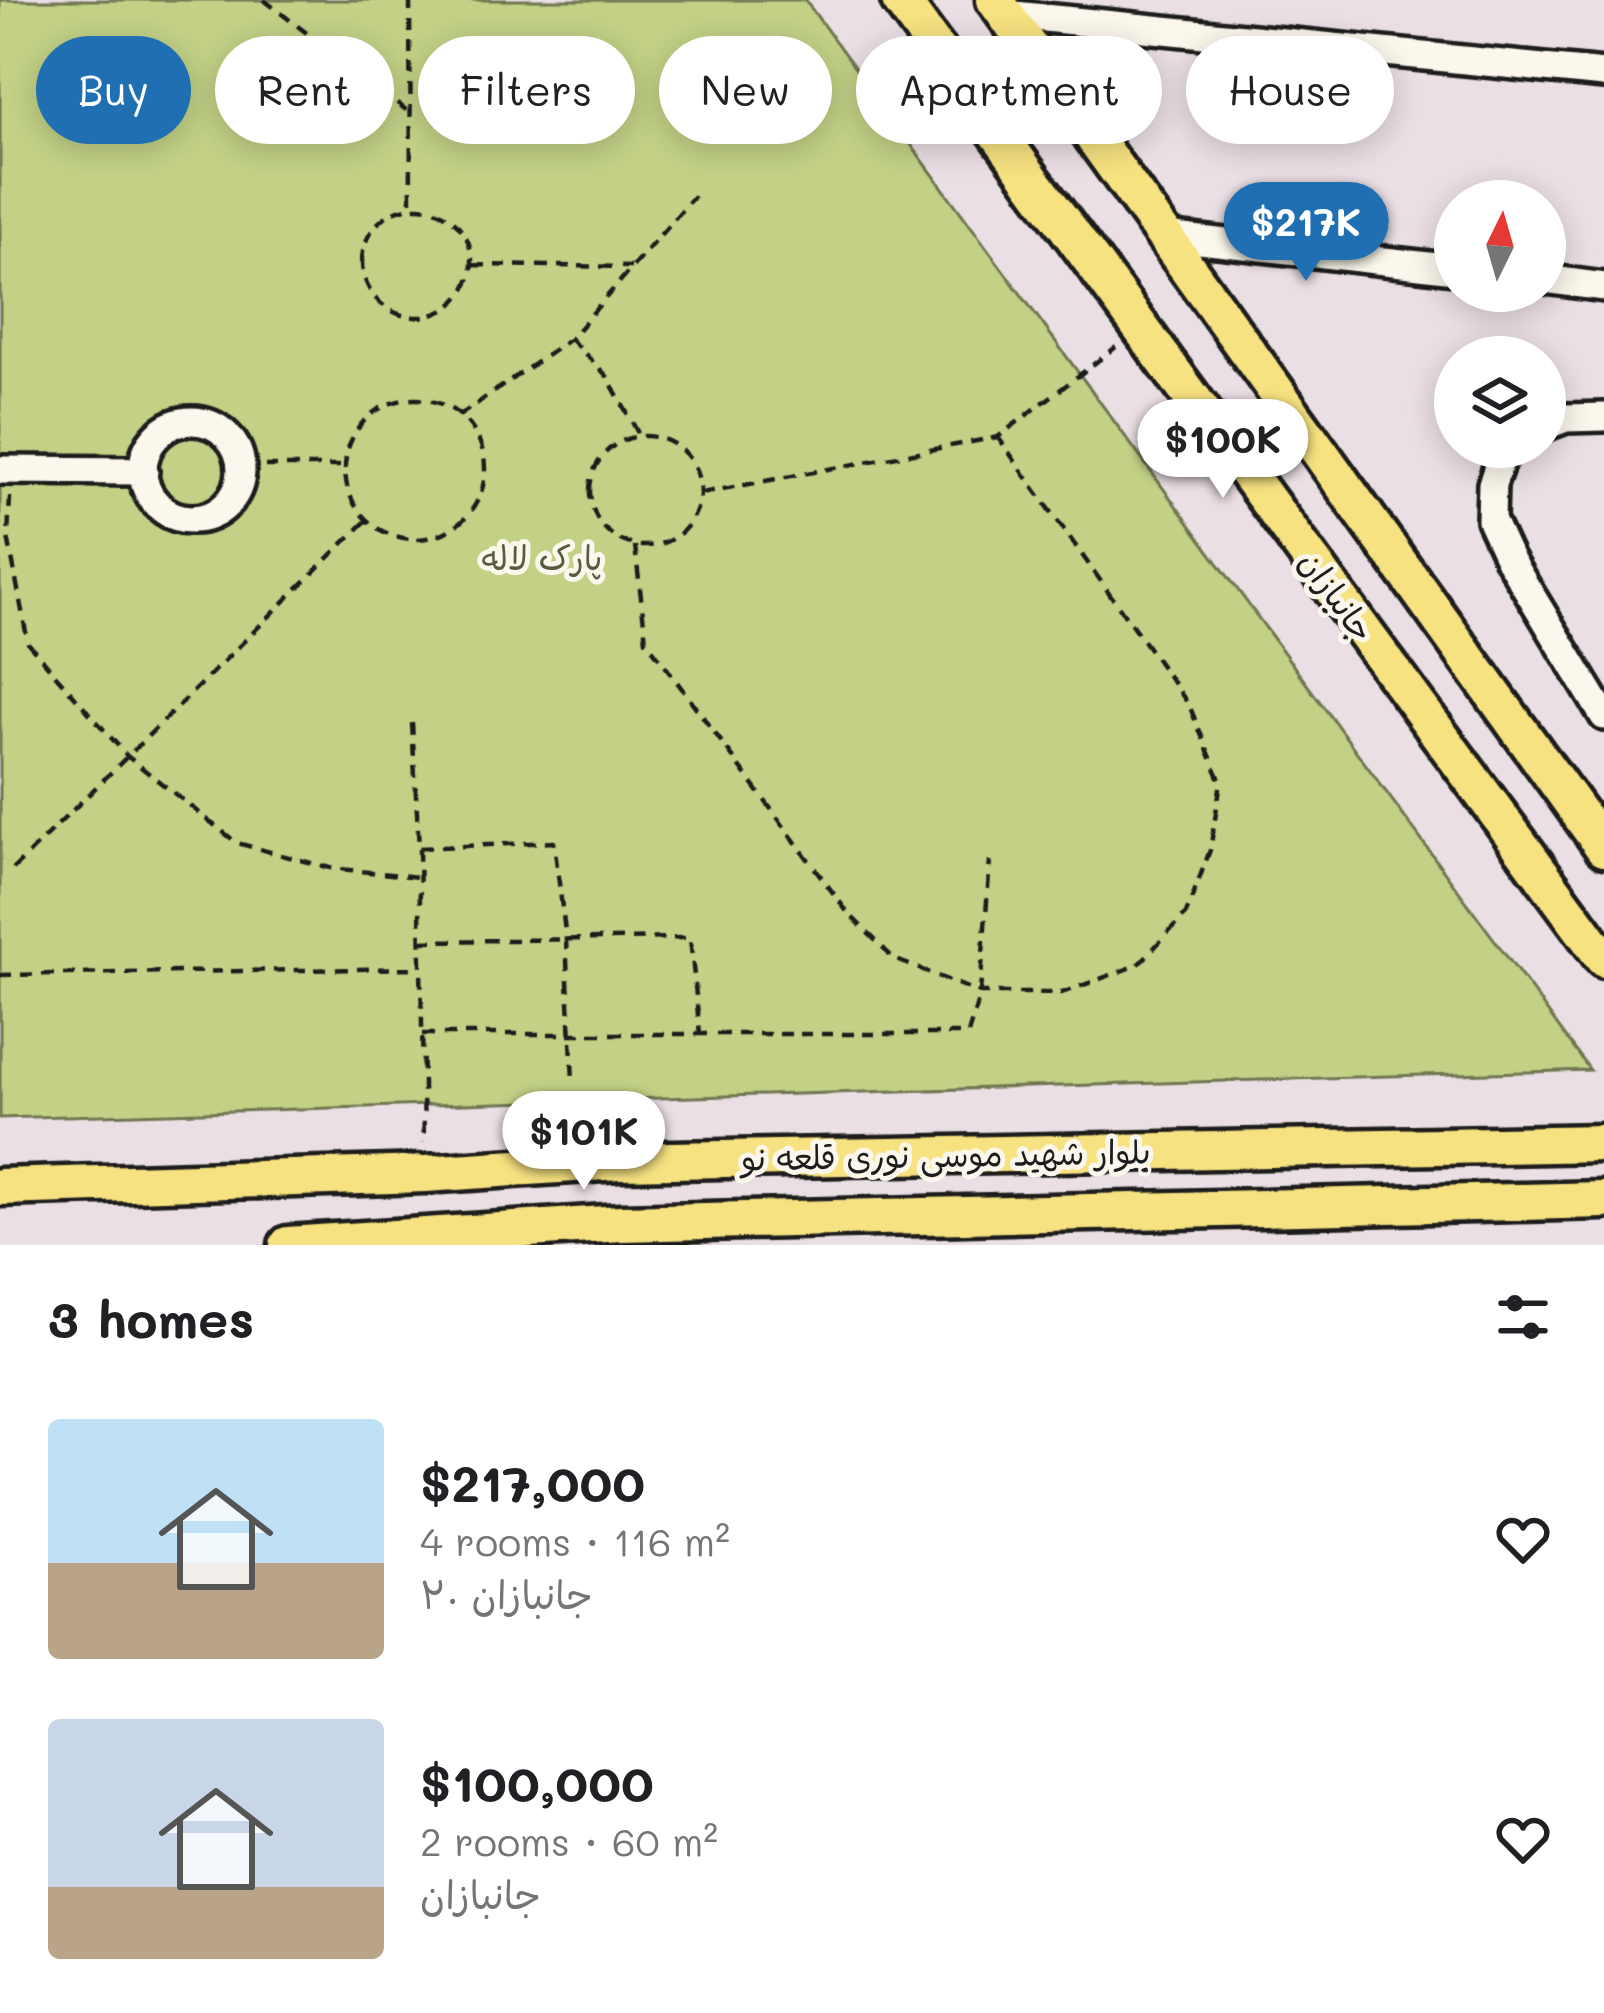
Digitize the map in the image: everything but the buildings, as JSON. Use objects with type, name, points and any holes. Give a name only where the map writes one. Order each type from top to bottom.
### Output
[{"type":"main road","name":"جانبازان","points":[[900,0],[1604,959]]},
{"type":"main road","points":[[999,7],[1604,848]]},
{"type":"main road","name":"بلوار شهید موسی نوری قلعه نو","points":[[0,1187],[424,1174],[619,1161],[1604,1143]]},
{"type":"main road","points":[[619,1161],[621,1223]]},
{"type":"main road","name":"بلوار شهید موسی نوری قلعه نو","points":[[288,1245],[621,1223],[868,1231],[1604,1200]]},
{"type":"street","points":[[999,7],[1604,74]]},
{"type":"street","points":[[1165,236],[1434,267]]},
{"type":"street","points":[[1566,282],[1604,287]]},
{"type":"street","points":[[1566,418],[1604,417]]},
{"type":"street","points":[[197,418],[229,434],[244,466],[234,500],[205,520],[170,516],[145,490],[142,456],[163,427],[197,418]]},
{"type":"street","points":[[1498,468],[1492,484],[1491,520],[1509,559],[1604,716]]},
{"type":"street","points":[[5,470],[143,471]]},
{"type":"path","points":[[264,0],[410,113]]},
{"type":"path","points":[[410,0],[411,206]]},
{"type":"path","points":[[459,416],[570,339],[694,196]]},
{"type":"path","points":[[411,206],[442,212],[466,234],[473,265],[463,295],[438,314],[406,317],[378,303],[362,276],[363,244],[382,218],[411,206]]},
{"type":"path","points":[[473,265],[631,268]]},
{"type":"path","points":[[701,493],[998,437],[1141,328]]},
{"type":"path","points":[[570,339],[607,376],[639,435]]},
{"type":"path","points":[[408,398],[447,405],[459,416],[477,433],[487,472],[474,510],[442,535],[402,539],[366,520],[346,485],[346,466],[347,446],[370,412],[408,398]]},
{"type":"path","points":[[639,435],[670,441],[694,463],[701,493],[691,523],[667,543],[635,546],[606,531],[590,504],[592,472],[610,446],[639,435]]},
{"type":"path","points":[[635,546],[646,640],[848,913],[893,959],[980,993],[1062,993],[1138,965],[1186,914],[1210,850],[1220,782],[1189,704],[998,437]]},
{"type":"path","points":[[244,466],[346,466]]},
{"type":"path","points":[[5,470],[8,537],[28,643],[127,756],[237,843],[330,868],[419,877]]},
{"type":"path","points":[[13,868],[366,520]]},
{"type":"path","points":[[412,723],[419,848],[424,1174]]},
{"type":"path","points":[[419,848],[554,842],[566,940],[573,1081]]},
{"type":"path","points":[[422,1034],[968,1034],[980,993],[990,861]]},
{"type":"path","points":[[421,941],[691,938],[700,1035]]},
{"type":"path","points":[[0,975],[421,968]]},
{"type":"green space","name":"پارک لاله","points":[[0,0],[805,0],[831,36],[659,36],[659,144],[832,144],[832,37],[856,70],[856,144],[911,144],[1590,1070],[0,1118]]}]
